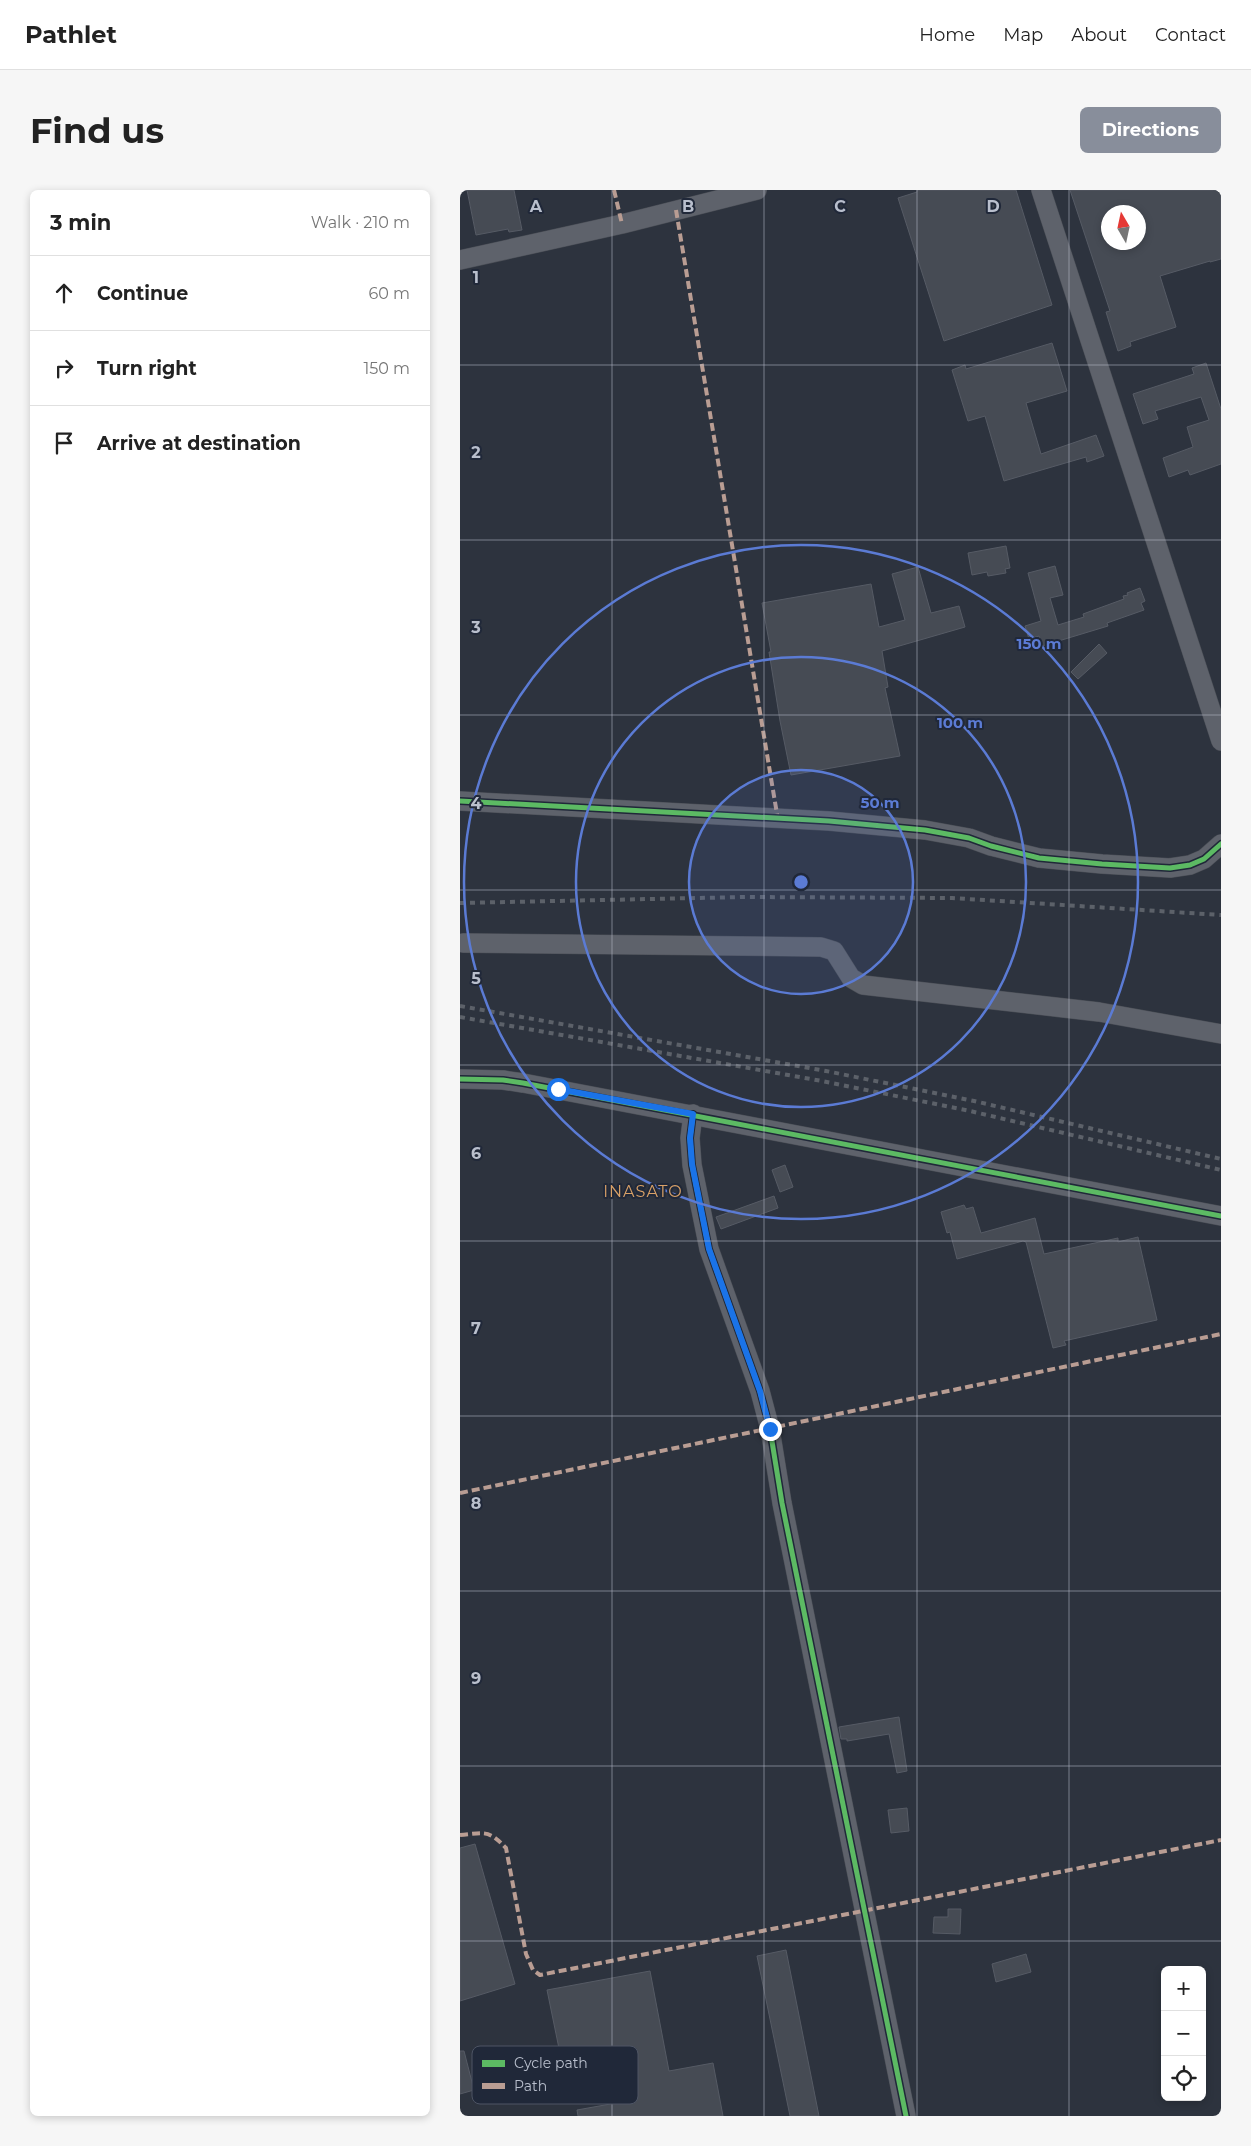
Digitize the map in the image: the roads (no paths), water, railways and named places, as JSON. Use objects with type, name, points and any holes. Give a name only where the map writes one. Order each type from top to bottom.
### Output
[{"type":"street","points":[[460,260],[622,224],[757,190]]},
{"type":"street","points":[[1041,190],[1221,741]]},
{"type":"street","points":[[460,802],[829,821],[925,830],[968,838],[1039,858],[1102,864],[1190,865],[1218,852]]},
{"type":"street","points":[[463,943],[821,947],[834,951],[851,978],[863,985],[1099,1012],[1221,1034]]},
{"type":"street","points":[[460,1079],[503,1080],[523,1083],[1221,1216]]},
{"type":"street","points":[[693,1114],[690,1138],[692,1164],[709,1249],[760,1391],[770,1429],[784,1512],[906,2116]]},
{"type":"railway","points":[[460,903],[745,897],[952,898],[1221,915]]},
{"type":"railway","points":[[460,1006],[826,1071],[974,1101],[1221,1159]]},
{"type":"railway","points":[[460,1017],[822,1081],[970,1111],[1221,1170]]},
{"type":"district","name":"INASATO","points":[[643,1191]]}]
